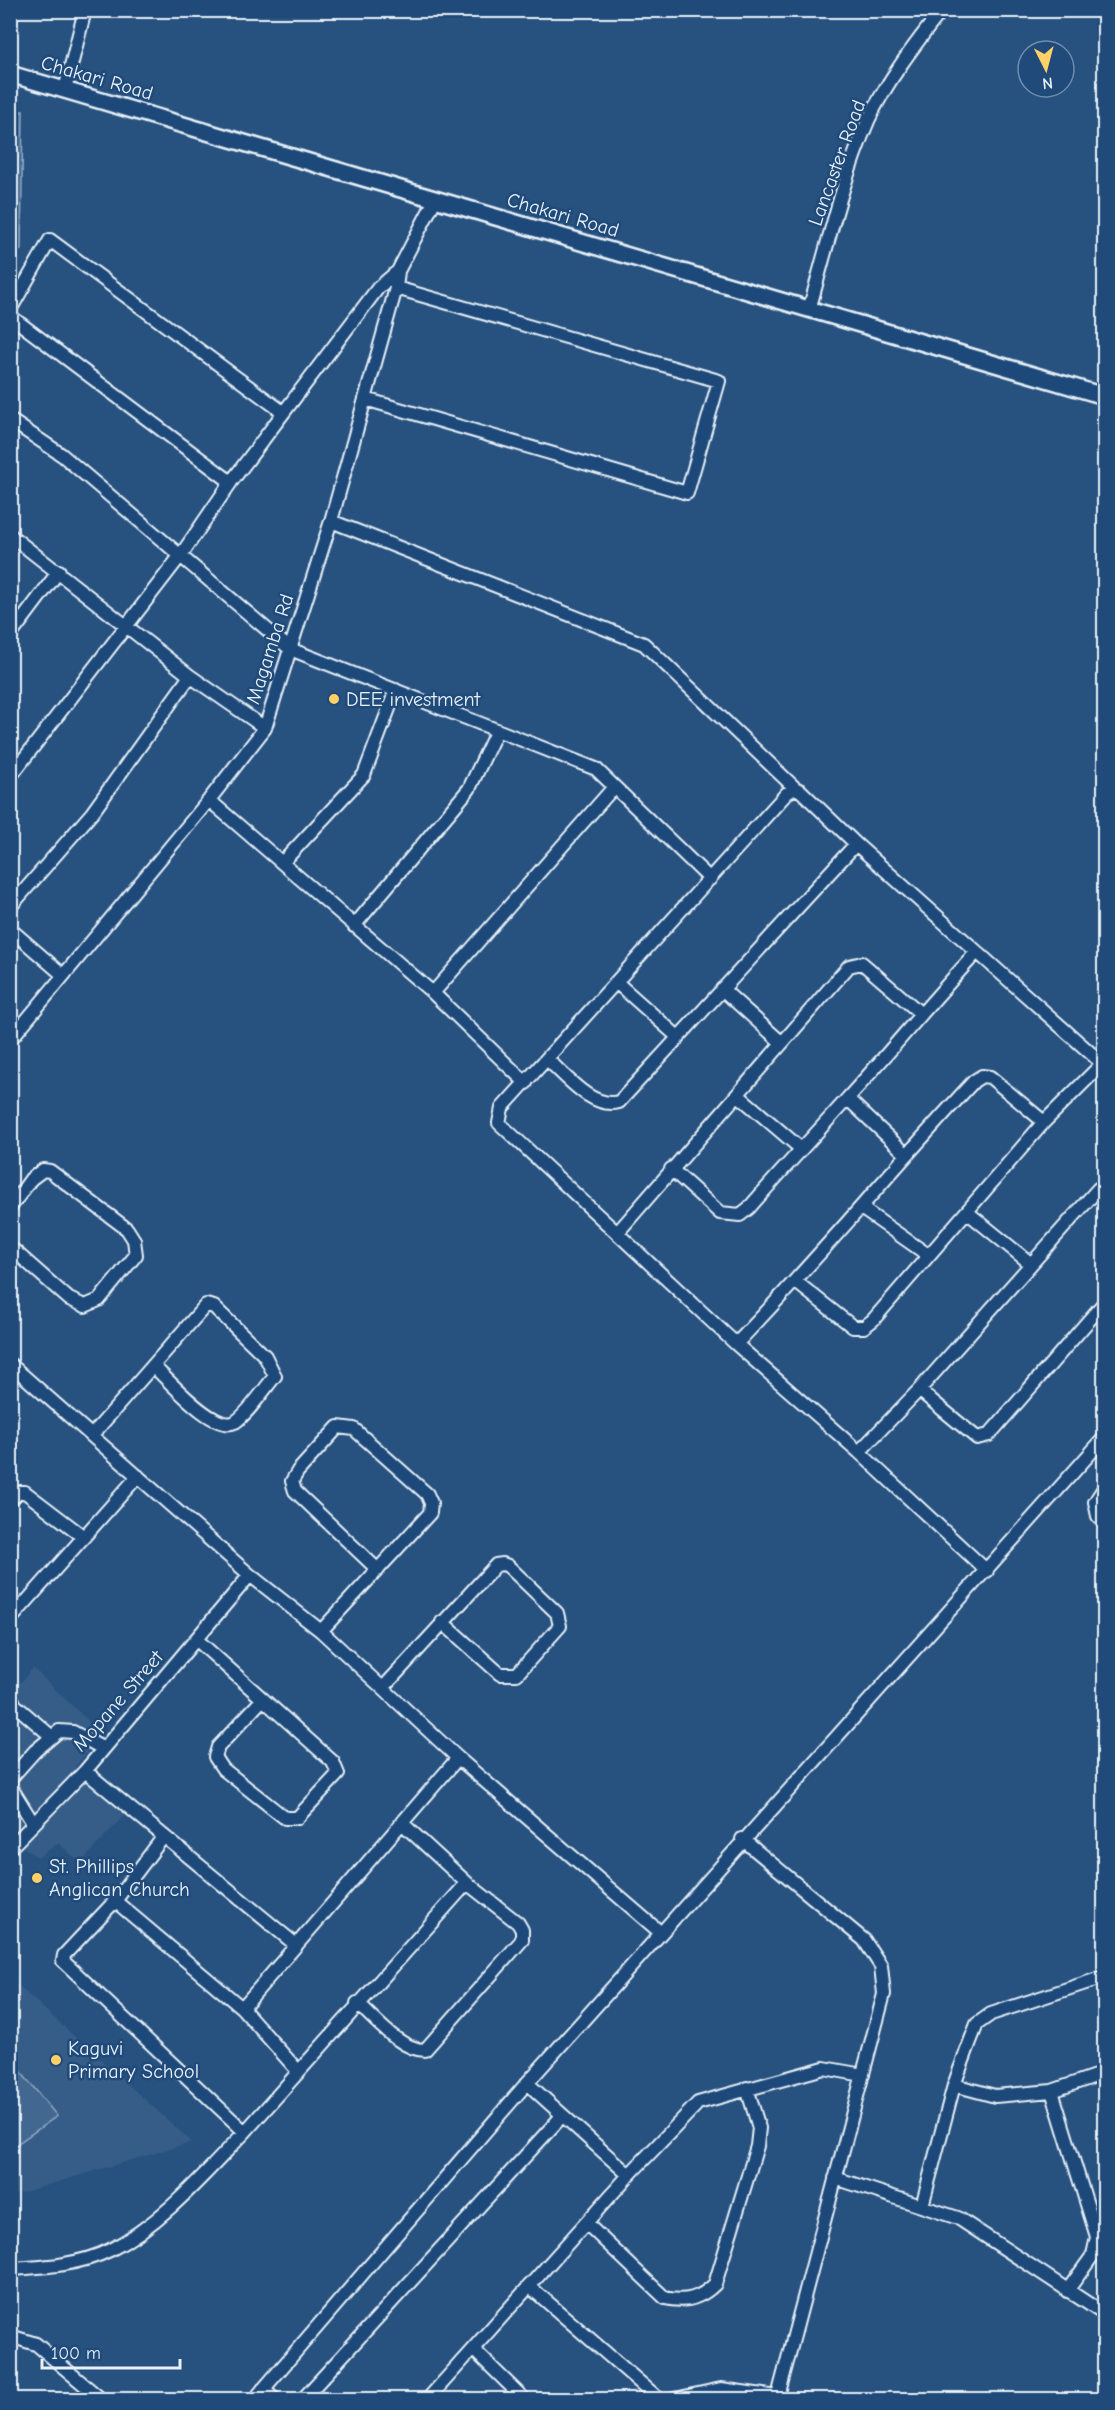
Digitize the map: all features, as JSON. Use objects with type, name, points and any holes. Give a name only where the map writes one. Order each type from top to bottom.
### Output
[{"type":"main road","name":"Chakari Road","points":[[10,74],[1104,396]]},
{"type":"street","points":[[65,90],[85,10]]},
{"type":"street","name":"Lancaster Road","points":[[809,310],[850,172],[869,121],[921,38],[942,10]]},
{"type":"street","name":"Magamba Rd","points":[[10,1040],[62,974],[209,800],[265,728],[331,521],[396,288],[398,271],[435,200]]},
{"type":"street","points":[[10,310],[50,240],[283,412]]},
{"type":"street","points":[[10,777],[128,626],[181,555],[231,482],[378,288],[398,271]]},
{"type":"street","points":[[365,399],[687,493],[719,381],[396,288]]},
{"type":"street","points":[[10,316],[231,482]]},
{"type":"street","points":[[10,420],[62,455],[291,649],[596,769],[710,879]]},
{"type":"street","points":[[331,521],[644,644],[856,844],[1104,1064],[1044,1122],[968,1212],[873,1320],[864,1327],[853,1327],[796,1282]]},
{"type":"street","points":[[10,535],[190,676],[265,728]]},
{"type":"street","points":[[10,636],[59,572]]},
{"type":"street","points":[[10,907],[92,813],[190,676]]},
{"type":"street","points":[[282,863],[364,775],[396,690]]},
{"type":"street","points":[[354,926],[469,789],[497,730]]},
{"type":"street","points":[[433,993],[614,787]]},
{"type":"street","points":[[795,788],[787,793],[548,1060],[502,1108],[499,1123],[736,1344],[859,1452],[987,1571]]},
{"type":"street","points":[[209,800],[433,993],[526,1083]]},
{"type":"street","points":[[548,1060],[594,1100],[609,1104],[620,1102],[856,844]]},
{"type":"street","points":[[10,928],[62,974]]},
{"type":"street","points":[[671,1169],[720,1213],[740,1215],[749,1208],[800,1148],[848,1099],[920,1013],[977,952]]},
{"type":"street","points":[[618,1232],[849,966],[862,963],[920,1013]]},
{"type":"street","points":[[616,982],[678,1037]]},
{"type":"street","points":[[722,989],[782,1043]]},
{"type":"street","points":[[736,1344],[796,1282],[906,1154],[974,1081],[982,1076],[990,1077],[1044,1122]]},
{"type":"street","points":[[738,1095],[800,1148]]},
{"type":"street","points":[[848,1099],[906,1154]]},
{"type":"street","points":[[10,1208],[31,1179],[43,1170],[50,1171],[127,1229],[134,1240],[136,1255],[99,1300],[85,1306],[69,1299],[10,1247]]},
{"type":"street","points":[[859,1452],[919,1390],[1029,1263],[1098,1189],[1104,1186]]},
{"type":"street","points":[[861,1208],[928,1255]]},
{"type":"street","points":[[968,1212],[1029,1263]]},
{"type":"street","points":[[919,1390],[977,1438],[989,1435],[1104,1302]]},
{"type":"street","points":[[93,1434],[206,1305],[214,1307],[265,1356],[275,1376],[235,1421],[224,1424],[210,1419],[153,1366]]},
{"type":"street","points":[[11,1366],[93,1434],[250,1575],[321,1631],[458,1758],[661,1933]]},
{"type":"street","points":[[321,1631],[378,1570],[430,1513],[431,1503],[427,1494],[354,1429],[338,1427],[298,1471],[292,1481],[295,1491],[378,1570]]},
{"type":"street","points":[[254,2400],[527,2082],[742,1839],[987,1571],[1104,1438]]},
{"type":"street","points":[[10,1620],[138,1476]]},
{"type":"street","points":[[1104,1488],[1095,1502],[1098,1516],[1104,1524]]},
{"type":"street","points":[[10,1500],[19,1492],[25,1492],[84,1537]]},
{"type":"street","points":[[382,1688],[442,1622],[496,1565],[503,1563],[557,1613],[560,1626],[517,1674],[510,1676],[500,1674],[442,1622]]},
{"type":"street","name":"Mopane Street","points":[[10,1848],[85,1771],[102,1748],[197,1640],[250,1575]]},
{"type":"street","points":[[197,1640],[333,1762],[338,1774],[297,1818],[285,1818],[223,1769],[215,1757],[218,1747],[262,1700]]},
{"type":"street","points":[[10,1695],[15,1705],[51,1736]]},
{"type":"street","points":[[10,1779],[51,1736],[59,1731],[73,1732],[102,1748]]},
{"type":"street","points":[[242,2008],[458,1758]]},
{"type":"street","points":[[85,1771],[296,1945]]},
{"type":"street","points":[[10,1786],[33,1823]]},
{"type":"street","points":[[357,2003],[405,2045],[425,2050],[434,2043],[522,1940],[522,1930],[518,1923],[467,1883],[402,1823]]},
{"type":"street","points":[[164,1836],[115,1901],[64,1954],[63,1961],[245,2132]]},
{"type":"street","points":[[670,2400],[694,2392],[721,2389],[777,2398],[884,1994],[881,1966],[864,1940],[742,1839]]},
{"type":"street","points":[[10,2269],[51,2266],[109,2250],[147,2226],[245,2132],[357,2003],[467,1883]]},
{"type":"street","points":[[115,1901],[242,2008],[298,2071]]},
{"type":"street","points":[[922,2206],[954,2085],[977,2024],[991,2014],[1104,1977]]},
{"type":"street","points":[[427,2400],[629,2175],[698,2103],[824,2068],[862,2075]]},
{"type":"street","points":[[954,2085],[995,2096],[1052,2091],[1104,2073]]},
{"type":"street","points":[[527,2082],[629,2175]]},
{"type":"street","points":[[586,2223],[665,2298],[679,2301],[704,2296],[716,2283],[757,2146],[759,2128],[747,2088]]},
{"type":"street","points":[[1052,2091],[1097,2237],[1093,2255],[1067,2291]]},
{"type":"street","points":[[302,2400],[562,2116]]},
{"type":"street","points":[[835,2178],[958,2218],[1104,2314]]},
{"type":"street","points":[[529,2286],[660,2400]]},
{"type":"street","points":[[10,2337],[36,2344],[102,2400]]},
{"type":"street","points":[[473,2349],[525,2400]]},
{"type":"street","points":[[263,2389],[275,2400]]},
{"type":"shaded area","points":[[23,111],[21,250],[11,253],[11,114]]},
{"type":"shaded area","points":[[33,1668],[102,1734],[75,1767],[128,1811],[81,1863],[58,1843],[38,1858],[11,1838],[11,1694]]},
{"type":"shaded area","name":"Kaguvi Primary School","points":[[11,1979],[192,2142],[11,2196]]},
{"type":"shaded area","points":[[11,2060],[57,2116],[10,2148]]},
{"type":"place","name":"DEE investment","points":[[334,699]]},
{"type":"place","name":"St. Phillips Anglican Church","points":[[37,1878]]},
{"type":"place","name":"Kaguvi Primary School","points":[[56,2060]]}]
